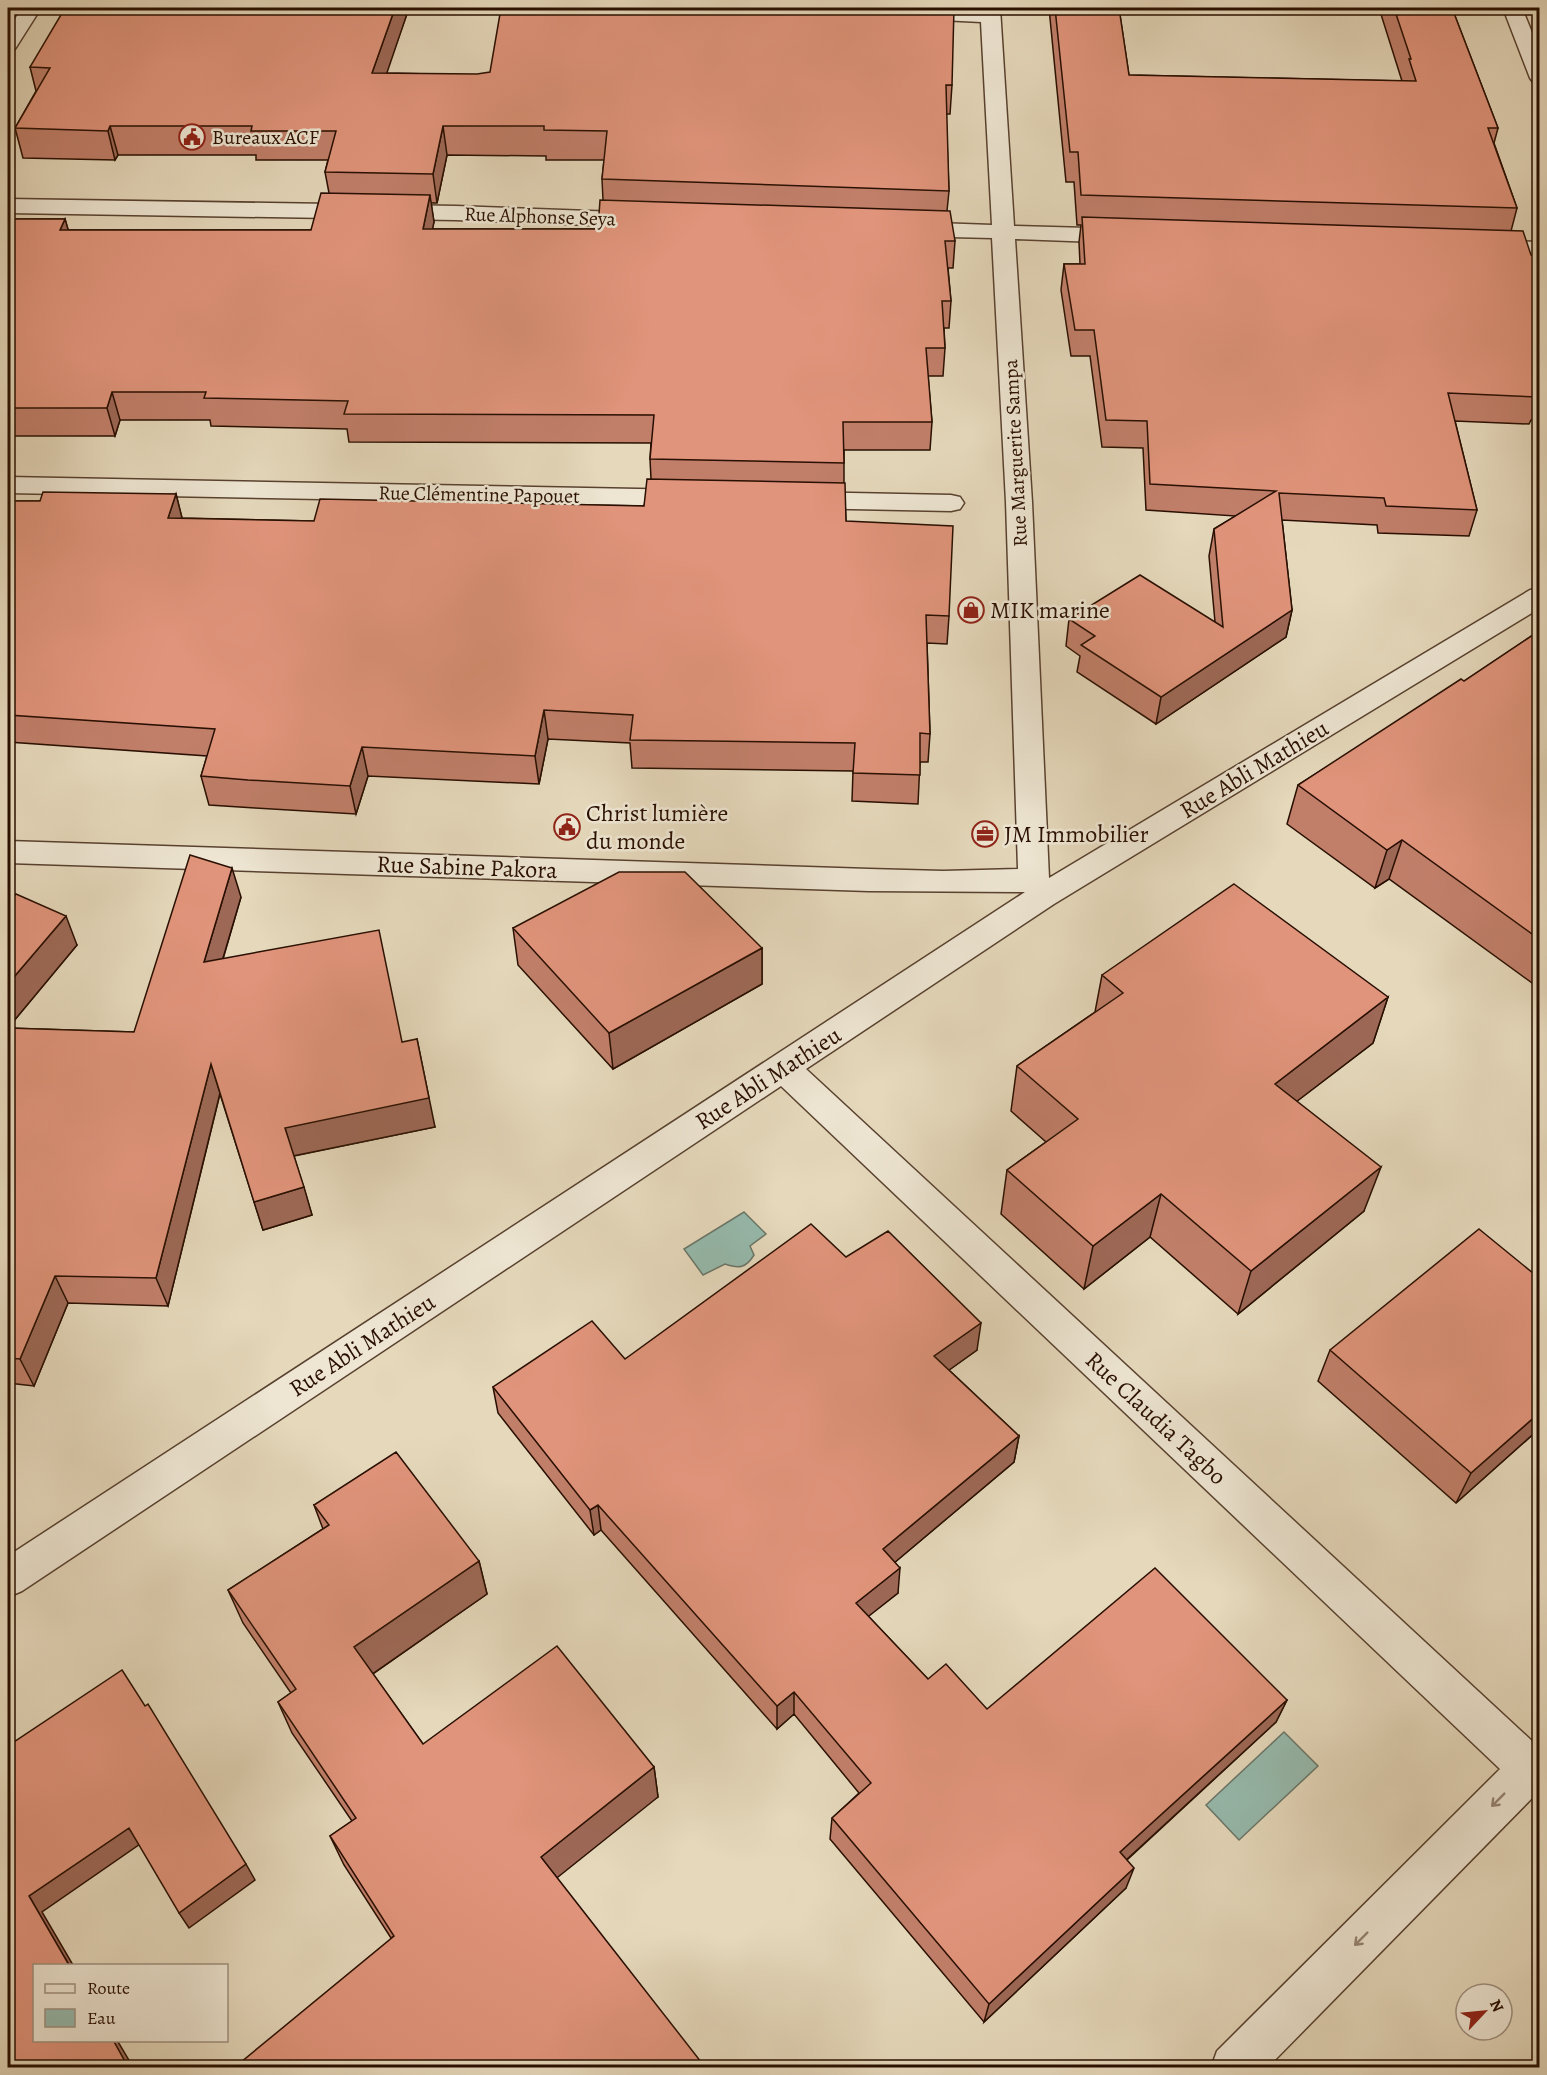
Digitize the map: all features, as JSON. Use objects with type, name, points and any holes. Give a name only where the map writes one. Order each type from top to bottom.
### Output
[{"type":"street","points":[[8,45],[31,8]]},
{"type":"street","points":[[1512,8],[1539,78]]},
{"type":"street","points":[[885,14],[990,12]]},
{"type":"street","name":"Rue Marguerite Sampa","points":[[990,12],[1039,888]]},
{"type":"street","name":"Rue Alphonse Seya","points":[[8,206],[456,213],[669,221]]},
{"type":"street","points":[[883,228],[1145,237]]},
{"type":"street","points":[[1468,247],[1539,249]]},
{"type":"street","name":"Rue Clémentine Papouet","points":[[8,484],[712,498]]},
{"type":"street","points":[[772,499],[951,503]]},
{"type":"street","name":"Rue Abli Mathieu","points":[[8,1578],[783,1068],[1039,888],[1539,596]]},
{"type":"street","name":"Rue Sabine Pakora","points":[[8,852],[880,880],[1039,888]]},
{"type":"street","name":"Rue Claudia Tagbo","points":[[783,1068],[1535,1763]]},
{"type":"street","points":[[1234,2067],[1535,1763]]},
{"type":"water","points":[[744,1212],[766,1234],[750,1246],[754,1255],[748,1263],[742,1266],[734,1267],[725,1264],[703,1275],[684,1249]]},
{"type":"water","points":[[1284,1732],[1318,1766],[1239,1840],[1206,1805]]},
{"type":"building","points":[[65,8],[395,8],[372,73],[477,74],[490,72],[501,8],[954,8],[952,85],[946,85],[949,191],[602,179],[607,131],[544,130],[544,126],[443,126],[433,174],[325,172],[336,131],[251,131],[252,126],[110,126],[108,131],[15,128],[50,68],[30,67]]},
{"type":"building","points":[[1055,8],[1119,8],[1129,75],[1416,81],[1394,8],[1452,8],[1498,128],[1488,128],[1517,208],[1081,195],[1078,152],[1070,152]]},
{"type":"building","points":[[321,193],[430,195],[423,229],[598,229],[600,200],[950,211],[955,241],[945,241],[951,301],[942,301],[945,348],[926,348],[932,422],[843,422],[844,463],[650,459],[654,415],[344,414],[348,401],[204,398],[206,392],[112,392],[107,408],[8,408],[8,219],[65,219],[60,230],[311,230]]},
{"type":"building","points":[[1082,217],[1523,231],[1531,255],[1539,255],[1538,397],[1448,393],[1477,510],[1386,506],[1384,498],[1279,493],[1292,610],[1161,697],[1081,645],[1095,636],[1069,619],[1140,575],[1223,627],[1214,529],[1276,491],[1150,484],[1147,421],[1106,420],[1094,330],[1075,330],[1064,264],[1085,264]]},
{"type":"building","points":[[647,479],[845,483],[846,521],[953,526],[949,616],[926,615],[930,734],[920,733],[920,775],[853,773],[855,743],[630,740],[633,715],[544,710],[535,756],[362,747],[350,786],[248,780],[201,776],[215,729],[8,715],[8,501],[40,501],[43,492],[176,494],[168,518],[314,521],[320,499],[644,506]]},
{"type":"building","points":[[1539,631],[1539,939],[1402,840],[1387,850],[1298,785]]},
{"type":"building","points":[[190,855],[232,868],[204,962],[379,930],[402,1042],[417,1039],[429,1098],[285,1128],[304,1187],[254,1202],[211,1064],[156,1278],[55,1276],[20,1359],[8,1358],[8,1028],[134,1032]]},
{"type":"building","points":[[619,872],[685,872],[762,948],[609,1033],[513,928]]},
{"type":"building","points":[[1234,884],[1388,997],[1275,1084],[1381,1167],[1251,1271],[1161,1194],[1093,1246],[1007,1170],[1078,1119],[1017,1066],[1123,993],[1102,975]]},
{"type":"building","points":[[16,894],[66,916],[8,984],[8,900]]},
{"type":"building","points":[[811,1224],[846,1257],[888,1231],[981,1323],[934,1356],[1019,1436],[883,1549],[900,1568],[856,1603],[928,1679],[946,1664],[987,1709],[1155,1568],[1287,1700],[1120,1852],[1134,1868],[989,2004],[832,1818],[871,1783],[794,1692],[777,1706],[598,1505],[590,1510],[493,1387],[592,1321],[625,1359]]},
{"type":"building","points":[[1479,1229],[1539,1278],[1539,1413],[1471,1473],[1330,1350]]},
{"type":"building","points":[[396,1452],[479,1561],[354,1647],[423,1744],[557,1646],[654,1767],[541,1857],[705,2067],[235,2067],[394,1936],[330,1836],[356,1818],[278,1702],[296,1689],[228,1590],[329,1525],[314,1505]]},
{"type":"building","points":[[122,1670],[145,1706],[148,1704],[246,1864],[179,1913],[129,1828],[29,1896],[68,1964],[33,1964],[33,2042],[114,2042],[128,2067],[8,2067],[8,1746]]},
{"type":"place","name":"Bureaux ACF","points":[[192,137]]},
{"type":"place","name":"MIK marine","points":[[971,610]]},
{"type":"place","name":"Christ lumière du monde","points":[[567,827]]},
{"type":"place","name":"JM Immobilier","points":[[985,834]]}]
